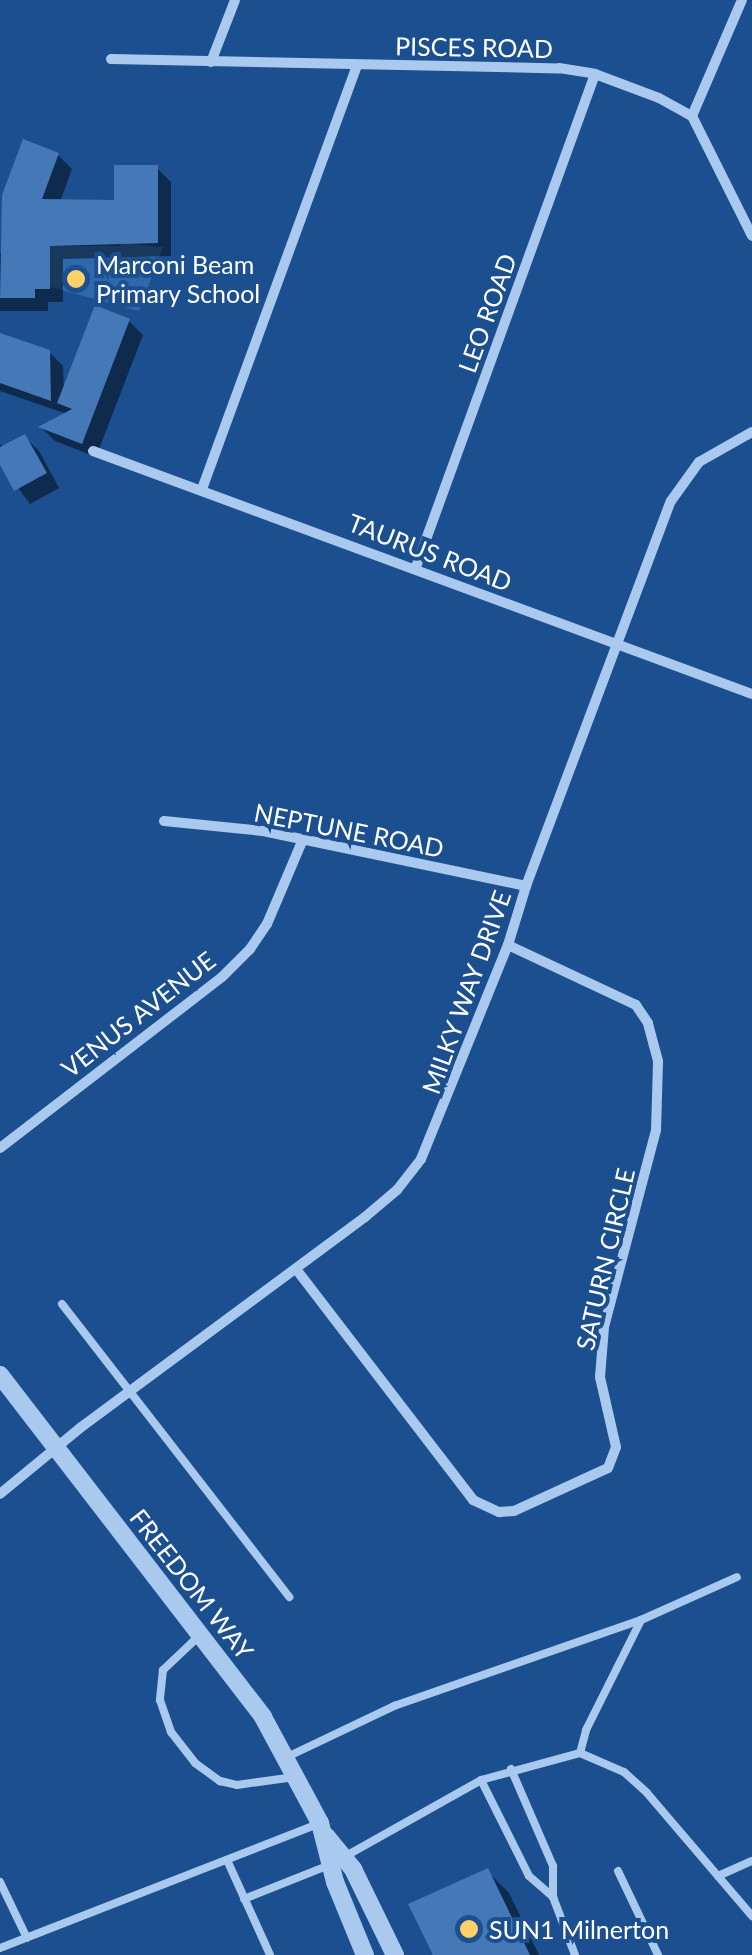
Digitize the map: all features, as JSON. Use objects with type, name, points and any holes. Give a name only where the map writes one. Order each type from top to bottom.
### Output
[{"type":"street","points":[[211,62],[234,0]]},
{"type":"street","points":[[742,0],[692,116],[752,236]]},
{"type":"street","name":"PISCES ROAD","points":[[111,59],[559,68],[595,74],[660,98],[692,116]]},
{"type":"street","points":[[202,488],[357,65]]},
{"type":"street","name":"LEO ROAD","points":[[416,567],[595,74]]},
{"type":"street","name":"MILKY WAY DRIVE","points":[[0,1494],[54,1448],[296,1270],[397,1190],[421,1160],[508,945],[526,886],[671,501],[699,462],[752,432]]},
{"type":"street","name":"TAURUS ROAD","points":[[93,451],[752,694]]},
{"type":"street","name":"NEPTUNE ROAD","points":[[164,821],[303,839],[526,886]]},
{"type":"street","name":"VENUS AVENUE","points":[[0,1148],[222,977],[250,949],[268,924],[303,839]]},
{"type":"street","name":"SATURN CIRCLE","points":[[296,1270],[473,1500],[499,1512],[514,1511],[608,1468],[616,1447],[600,1377],[604,1327],[656,1130],[658,1061],[648,1024],[636,1005],[508,945]]},
{"type":"street","name":"FREEDOM WAY","points":[[0,1375],[264,1717],[337,1860],[395,1955]]},
{"type":"street","name":"FREEDOM WAY","points":[[337,1860],[365,1955]]},
{"type":"lane","points":[[62,1304],[290,1597]]},
{"type":"lane","points":[[286,1757],[394,1706],[641,1620],[738,1577]]},
{"type":"lane","points":[[580,1753],[641,1620]]},
{"type":"lane","points":[[200,1635],[163,1670],[160,1700],[171,1732],[195,1763],[220,1781],[237,1786],[296,1776]]},
{"type":"lane","points":[[244,1899],[337,1860],[481,1780],[580,1753],[624,1772],[752,1916]]},
{"type":"lane","points":[[511,1769],[554,1866],[553,1897],[575,1955]]},
{"type":"lane","points":[[481,1780],[529,1876],[553,1897]]},
{"type":"lane","points":[[0,1948],[227,1860],[323,1830]]},
{"type":"lane","points":[[227,1860],[270,1955]]},
{"type":"lane","points":[[718,1876],[752,1861]]},
{"type":"lane","points":[[618,1871],[658,1955]]},
{"type":"lane","points":[[0,1882],[27,1938]]},
{"type":"shaded area","points":[[121,243],[163,247],[139,311],[50,287],[50,246]]},
{"type":"building","points":[[23,139],[59,153],[42,199],[114,200],[114,165],[158,165],[158,243],[50,246],[50,289],[35,289],[35,298],[0,298],[2,195]]},
{"type":"building","points":[[95,305],[130,319],[82,444],[38,427],[72,409],[57,403]]},
{"type":"building","points":[[0,333],[50,350],[51,401],[0,383]]},
{"type":"building","points":[[25,434],[47,473],[14,491],[0,465],[0,447]]},
{"type":"building","name":"SUN1 Milnerton","points":[[488,1868],[530,1955],[433,1955],[408,1904]]},
{"type":"place","name":"Marconi Beam Primary School","points":[[76,279]]},
{"type":"place","name":"SUN1 Milnerton","points":[[469,1929]]}]
